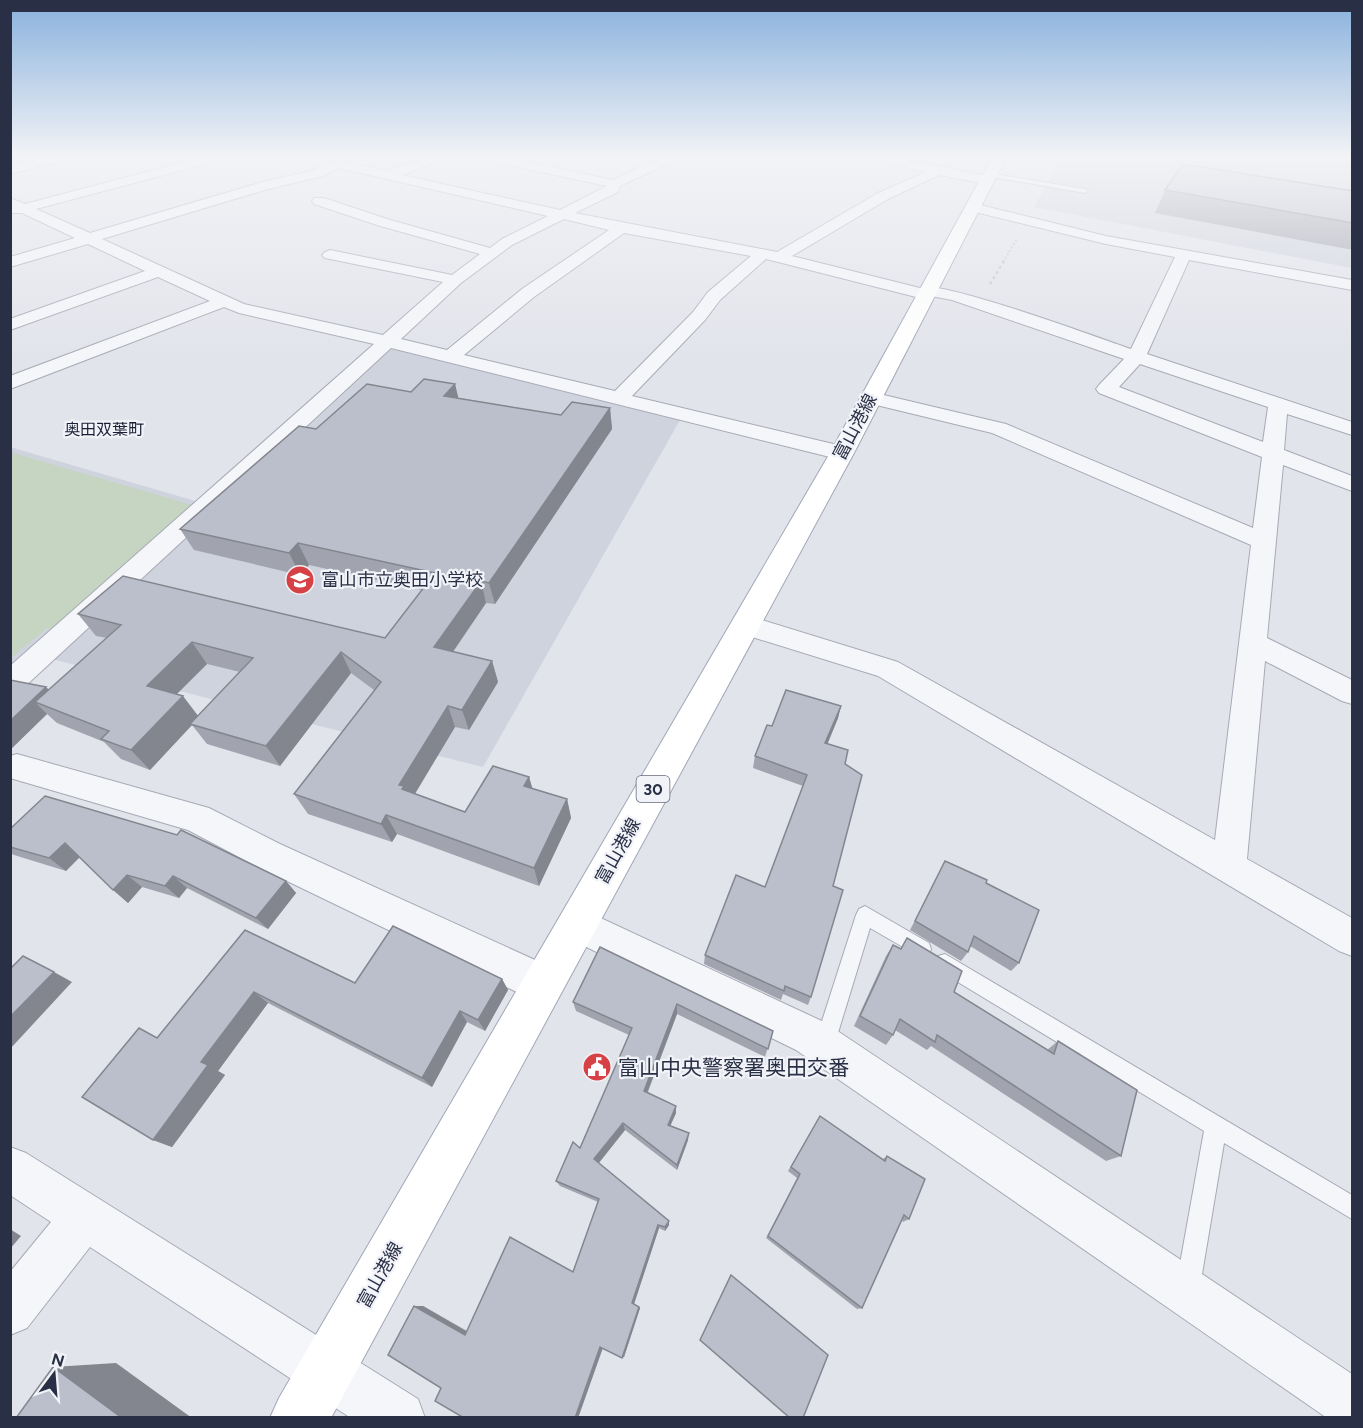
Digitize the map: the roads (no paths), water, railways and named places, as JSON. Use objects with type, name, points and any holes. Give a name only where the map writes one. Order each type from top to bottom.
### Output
[{"type":"main road","name":"富山港線","points":[[299,1418],[842,453],[963,223]]},
{"type":"street","points":[[52,223],[239,308],[386,341],[842,453]]},
{"type":"street","points":[[10,262],[144,223]]},
{"type":"street","points":[[384,223],[492,253]]},
{"type":"street","points":[[10,683],[455,280],[507,242],[544,223]]},
{"type":"street","points":[[598,223],[771,255],[978,303],[1353,429]]},
{"type":"street","points":[[619,398],[699,315],[714,296],[771,255],[833,223]]},
{"type":"street","points":[[1036,223],[1106,240],[1353,285]]},
{"type":"street","points":[[450,357],[528,293],[621,228]]},
{"type":"street","points":[[1184,254],[1137,356],[1106,388],[1273,455],[1353,484]]},
{"type":"street","points":[[330,255],[455,280]]},
{"type":"street","points":[[10,325],[159,271]]},
{"type":"street","points":[[10,383],[222,302]]},
{"type":"street","points":[[871,398],[999,428],[1263,541]]},
{"type":"street","points":[[1228,866],[1278,404]]},
{"type":"street","points":[[746,625],[888,669],[1353,938]]},
{"type":"street","points":[[1252,642],[1353,693]]},
{"type":"street","points":[[17,767],[197,818],[268,855],[543,984]]},
{"type":"street","points":[[577,924],[810,1036],[1353,1404]]},
{"type":"street","points":[[10,1169],[399,1418]]},
{"type":"street","points":[[10,1311],[85,1216]]},
{"type":"lane","points":[[824,1046],[865,915],[1353,1208]]},
{"type":"lane","points":[[1187,1292],[1216,1126]]},
{"type":"place","name":"富山市立奥田小学校","points":[[300,580]]},
{"type":"place","name":"富山中央警察署奥田交番","points":[[597,1067]]},
{"type":"district","name":"奥田双葉町","points":[[104,429]]}]
